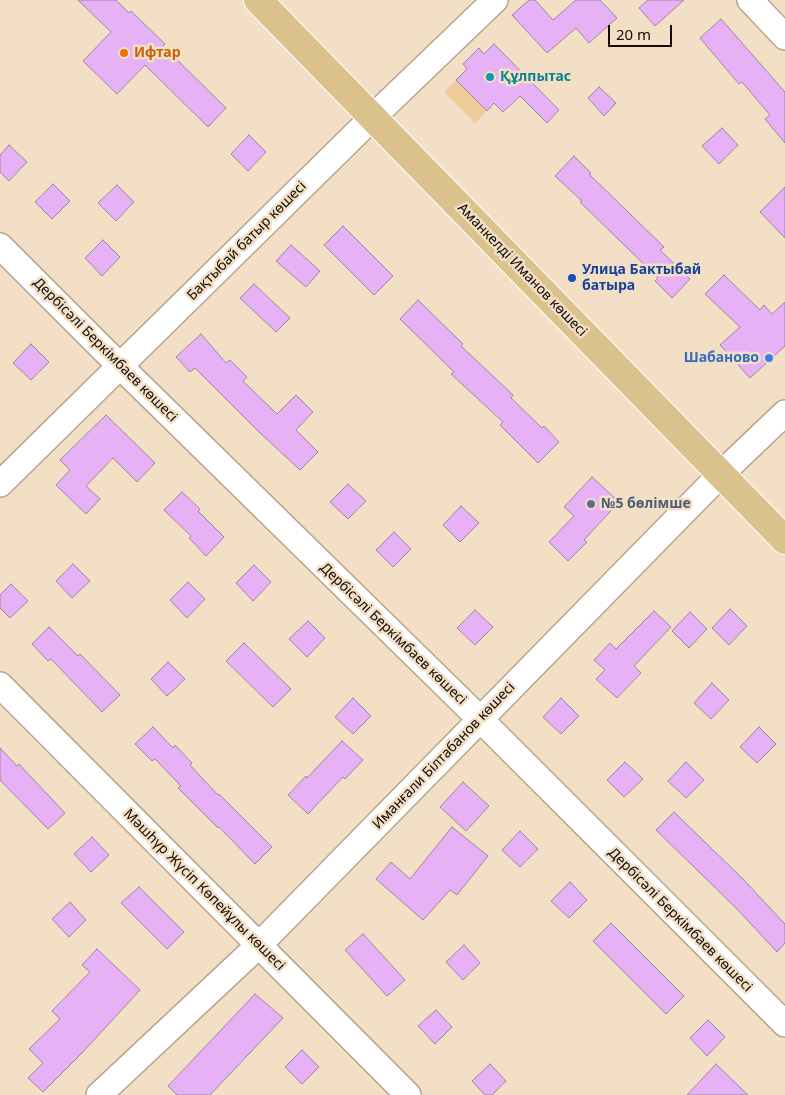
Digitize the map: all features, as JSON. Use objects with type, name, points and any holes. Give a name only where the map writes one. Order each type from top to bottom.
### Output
[{"type":"main road","name":"Аманкелді Иманов көшесі","points":[[258,0],[785,540]]},
{"type":"street","name":"Бақтыбай батыр көшесі","points":[[0,484],[373,117],[495,0]]},
{"type":"street","points":[[750,0],[785,37]]},
{"type":"street","name":"Дербісәлі Беркімбаев көшесі","points":[[0,246],[480,719],[785,1024]]},
{"type":"street","name":"Иманғали Білтабанов көшесі","points":[[99,1095],[259,945],[720,474],[785,413]]},
{"type":"street","name":"Мәшһүр Жүсіп Көпейұлы көшесі","points":[[0,685],[408,1095]]},
{"type":"shaded area","points":[[456,80],[487,111],[475,123],[444,92]]},
{"type":"building","points":[[78,0],[116,0],[129,13],[131,11],[165,44],[163,46],[226,108],[208,127],[145,65],[117,94],[83,61],[111,32]]},
{"type":"building","points":[[529,0],[535,0],[553,20],[576,0],[600,0],[617,18],[589,43],[576,28],[547,53],[512,15]]},
{"type":"building","points":[[648,0],[684,0],[655,26],[639,8]]},
{"type":"building","points":[[721,19],[785,92],[785,143],[765,119],[770,115],[742,82],[739,84],[700,38]]},
{"type":"building","name":"Құлпытас","points":[[494,44],[559,110],[547,123],[520,96],[503,112],[494,103],[487,111],[456,80],[467,69],[463,64],[479,48],[484,54]]},
{"type":"building","points":[[599,87],[616,103],[604,116],[588,98]]},
{"type":"building","points":[[722,128],[738,145],[719,164],[702,146]]},
{"type":"building","points":[[249,135],[266,152],[248,171],[231,154]]},
{"type":"building","points":[[9,145],[27,162],[9,181],[0,172],[0,155]]},
{"type":"building","points":[[574,156],[591,173],[589,174],[664,247],[660,250],[690,279],[672,298],[655,281],[658,278],[555,176]]},
{"type":"building","points":[[53,184],[70,201],[52,219],[35,202]]},
{"type":"building","points":[[117,185],[134,202],[116,221],[98,203]]},
{"type":"building","points":[[785,187],[785,238],[760,212]]},
{"type":"building","points":[[343,226],[393,276],[374,295],[324,245]]},
{"type":"building","points":[[103,240],[120,257],[102,276],[85,258]]},
{"type":"building","points":[[291,245],[320,271],[306,287],[276,261]]},
{"type":"building","points":[[724,275],[760,310],[764,305],[772,314],[785,302],[785,346],[750,378],[720,345],[740,327],[705,294]]},
{"type":"building","points":[[254,284],[290,318],[276,332],[240,298]]},
{"type":"building","points":[[418,300],[463,344],[461,346],[513,395],[511,398],[542,428],[544,426],[559,442],[538,463],[500,425],[503,422],[451,374],[454,372],[400,319]]},
{"type":"building","points":[[201,334],[226,363],[230,360],[247,377],[243,381],[277,414],[296,395],[313,412],[296,430],[318,452],[300,470],[195,368],[190,372],[176,357]]},
{"type":"building","points":[[31,344],[49,362],[31,380],[13,363]]},
{"type":"building","points":[[106,415],[155,463],[137,482],[113,458],[86,486],[100,499],[86,514],[56,485],[70,470],[60,460]]},
{"type":"building","name":"№5 бөлімше","points":[[592,477],[619,502],[584,540],[587,542],[568,561],[549,542],[574,516],[564,507]]},
{"type":"building","points":[[348,484],[366,501],[348,519],[330,502]]},
{"type":"building","points":[[182,492],[200,509],[198,511],[224,537],[206,556],[189,538],[191,536],[164,510]]},
{"type":"building","points":[[461,506],[479,523],[460,542],[443,525]]},
{"type":"building","points":[[394,532],[411,549],[393,567],[376,550]]},
{"type":"building","points":[[73,564],[90,581],[72,598],[56,581]]},
{"type":"building","points":[[254,565],[271,582],[253,601],[236,583]]},
{"type":"building","points":[[188,582],[205,599],[187,618],[170,600]]},
{"type":"building","points":[[11,584],[28,601],[10,618],[0,608],[0,595]]},
{"type":"building","points":[[730,609],[747,626],[729,645],[712,628]]},
{"type":"building","points":[[475,610],[493,627],[475,645],[457,628]]},
{"type":"building","points":[[654,611],[671,627],[634,666],[641,673],[617,698],[596,679],[605,670],[594,660],[610,643],[616,649]]},
{"type":"building","points":[[690,612],[707,629],[689,648],[672,631]]},
{"type":"building","points":[[308,621],[325,638],[307,657],[289,639]]},
{"type":"building","points":[[49,627],[78,656],[80,654],[120,695],[102,712],[51,659],[48,661],[32,644]]},
{"type":"building","points":[[244,643],[291,689],[273,707],[226,661]]},
{"type":"building","points":[[168,662],[185,679],[167,696],[151,679]]},
{"type":"building","points":[[712,683],[729,700],[711,719],[694,703]]},
{"type":"building","points":[[353,698],[371,716],[353,734],[335,717]]},
{"type":"building","points":[[561,698],[579,716],[561,734],[543,717]]},
{"type":"building","points":[[153,727],[173,748],[175,745],[192,763],[190,765],[218,795],[272,847],[255,864],[178,788],[181,786],[155,759],[152,761],[135,744]]},
{"type":"building","points":[[759,727],[776,744],[757,763],[740,747]]},
{"type":"building","points":[[342,741],[363,760],[345,779],[343,777],[308,814],[288,795]]},
{"type":"building","points":[[0,748],[17,766],[19,764],[65,813],[48,829],[0,780]]},
{"type":"building","points":[[625,762],[643,779],[624,797],[607,780]]},
{"type":"building","points":[[686,762],[704,780],[686,798],[668,781]]},
{"type":"building","points":[[463,782],[489,806],[466,831],[440,807]]},
{"type":"building","points":[[674,812],[743,879],[785,924],[785,943],[777,952],[737,909],[656,830]]},
{"type":"building","points":[[452,827],[488,856],[457,895],[450,890],[423,920],[376,879],[391,862],[410,879]]},
{"type":"building","points":[[520,831],[538,849],[520,867],[502,850]]},
{"type":"building","points":[[92,837],[109,855],[91,872],[74,854]]},
{"type":"building","points":[[570,882],[587,900],[569,918],[551,901]]},
{"type":"building","points":[[139,887],[184,932],[167,949],[121,903]]},
{"type":"building","points":[[70,902],[86,920],[69,937],[52,919]]},
{"type":"building","points":[[611,923],[684,996],[666,1014],[593,941]]},
{"type":"building","points":[[363,934],[405,980],[387,996],[345,950]]},
{"type":"building","points":[[464,945],[480,963],[463,980],[446,962]]},
{"type":"building","points":[[97,949],[140,990],[43,1092],[28,1078],[43,1063],[29,1049],[60,1019],[52,1011],[90,972],[82,965]]},
{"type":"building","points":[[255,994],[283,1018],[210,1095],[177,1095],[168,1086]]},
{"type":"building","points":[[436,1010],[452,1027],[435,1044],[418,1026]]},
{"type":"building","points":[[708,1020],[725,1037],[707,1056],[690,1038]]},
{"type":"building","points":[[302,1050],[319,1067],[302,1084],[285,1067]]},
{"type":"building","points":[[490,1064],[506,1081],[492,1095],[485,1095],[472,1081]]},
{"type":"building","points":[[716,1064],[748,1095],[687,1095]]},
{"type":"place","name":"Ифтар","points":[[124,53]]},
{"type":"place","name":"Құлпытас","points":[[490,77]]},
{"type":"place","name":"Улица Бактыбай батыра","points":[[572,278]]},
{"type":"place","name":"Шабаново","points":[[769,358]]},
{"type":"place","name":"№5 бөлімше","points":[[591,504]]}]
